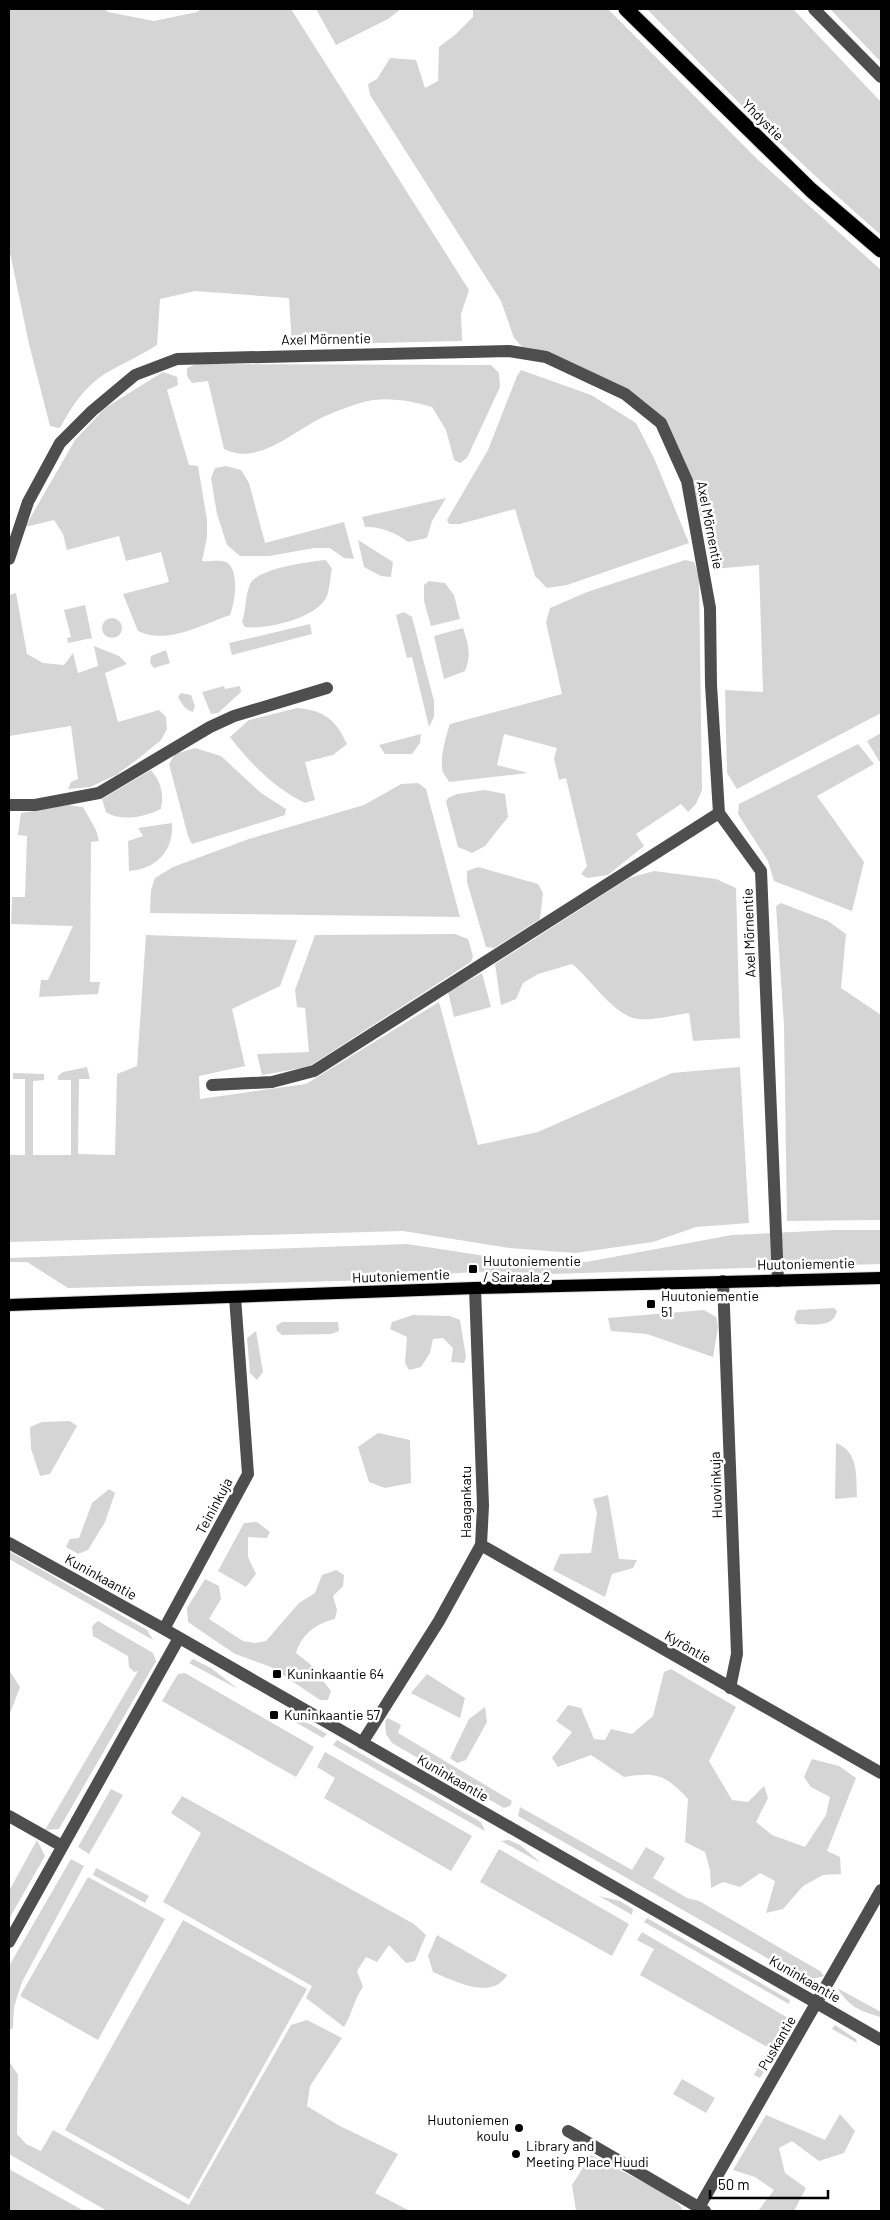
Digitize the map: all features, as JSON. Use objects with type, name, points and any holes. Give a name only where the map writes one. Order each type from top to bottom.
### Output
[{"type":"highway","name":"Yhdystie","points":[[626,9],[811,190],[881,250]]},
{"type":"main road","name":"Huutoniementie","points":[[9,1303],[475,1288],[881,1278]]},
{"type":"street","points":[[814,9],[881,77]]},
{"type":"street","name":"Axel Mörnentie","points":[[9,559],[28,502],[60,442],[92,411],[135,375],[177,358],[509,350],[546,357],[625,394],[661,423],[687,481],[710,608],[711,685],[719,813],[761,871],[778,1281]]},
{"type":"street","points":[[9,805],[35,805],[99,793],[210,727],[234,716],[327,688]]},
{"type":"street","points":[[212,1085],[272,1082],[314,1071],[719,813]]},
{"type":"street","name":"Huovinkuja","points":[[724,1281],[737,1654],[730,1688]]},
{"type":"street","name":"Haagankatu","points":[[362,1743],[439,1621],[481,1545],[483,1506],[475,1288]]},
{"type":"street","name":"Teininkuja","points":[[164,1629],[248,1474],[234,1297]]},
{"type":"street","name":"Kuninkaantie","points":[[9,1543],[164,1629],[881,2040]]},
{"type":"street","name":"Kyröntie","points":[[481,1545],[881,1773]]},
{"type":"street","points":[[9,1942],[179,1638]]},
{"type":"street","points":[[9,1816],[62,1846]]},
{"type":"street","name":"Puskantie","points":[[700,2210],[881,1890]]},
{"type":"street","points":[[568,2131],[700,2210]]},
{"type":"shaded area","points":[[9,9],[105,9],[108,12],[154,21],[197,12],[201,9],[291,9],[469,290],[461,314],[462,341],[292,345],[289,298],[195,291],[160,299],[157,345],[98,378],[79,398],[60,428],[50,426],[29,344],[9,248]]},
{"type":"shaded area","points":[[316,9],[401,9],[388,19],[336,45]]},
{"type":"shaded area","points":[[473,9],[608,9],[758,160],[881,270],[881,713],[737,789],[727,773],[725,690],[763,692],[759,565],[714,569],[693,485],[662,418],[523,348],[514,338],[501,301],[370,95],[368,84],[377,79],[390,58],[416,60],[425,88],[438,81],[439,47],[473,17]]},
{"type":"shaded area","points":[[647,9],[793,9],[881,102],[881,235],[761,125]]},
{"type":"shaded area","points":[[830,9],[881,9],[881,62]]},
{"type":"shaded area","points":[[196,364],[491,365],[499,373],[500,387],[467,458],[460,463],[454,460],[446,430],[432,407],[389,399],[372,400],[348,407],[321,418],[274,446],[261,451],[236,453],[224,449],[208,381],[192,383],[187,376],[187,368]]},
{"type":"shaded area","points":[[521,370],[591,395],[636,423],[654,458],[689,543],[567,585],[547,588],[535,576],[515,509],[460,524],[449,524],[447,520],[488,450]]},
{"type":"shaded area","points":[[163,372],[177,377],[178,385],[167,390],[189,465],[198,466],[207,520],[207,537],[202,561],[226,562],[233,572],[235,587],[230,615],[184,632],[161,636],[149,635],[138,631],[123,594],[169,582],[161,552],[126,561],[119,536],[67,550],[63,534],[54,520],[25,527],[75,440],[105,408]]},
{"type":"shaded area","points":[[226,466],[241,470],[249,483],[265,543],[344,522],[354,559],[344,558],[330,548],[314,548],[269,556],[240,556],[227,545],[217,514],[211,478],[215,468]]},
{"type":"shaded area","points":[[446,498],[432,521],[427,538],[408,542],[388,531],[365,527],[362,517]]},
{"type":"shaded area","points":[[358,540],[393,562],[391,577],[381,576],[364,567]]},
{"type":"shaded area","points":[[326,560],[332,569],[328,593],[322,604],[313,611],[291,621],[265,627],[245,627],[242,622],[247,593],[250,584],[255,578],[273,570]]},
{"type":"shaded area","points":[[685,560],[694,562],[699,576],[702,790],[696,804],[688,812],[681,804],[636,834],[644,846],[608,875],[587,878],[581,874],[587,866],[566,778],[559,780],[554,758],[557,748],[504,734],[497,765],[528,773],[449,782],[442,767],[448,729],[450,724],[562,694],[546,622],[550,608],[587,592]]},
{"type":"shaded area","points":[[429,581],[445,583],[454,595],[460,619],[431,626],[424,601],[424,585]]},
{"type":"shaded area","points":[[16,593],[27,654],[43,663],[64,665],[73,653],[78,673],[98,666],[94,646],[119,656],[127,664],[105,673],[118,722],[159,710],[166,717],[167,729],[161,740],[116,775],[90,787],[68,789],[71,782],[78,779],[71,726],[9,736],[9,595]]},
{"type":"shaded area","points":[[85,605],[92,638],[68,643],[67,638],[71,637],[64,610]]},
{"type":"shaded area","points":[[404,612],[412,617],[434,701],[434,717],[429,727],[412,657],[407,658],[396,615]]},
{"type":"shaded area","points":[[112,618],[119,621],[122,628],[119,635],[112,638],[105,635],[102,628],[105,621]]},
{"type":"shaded area","points":[[310,624],[312,634],[232,655],[229,643]]},
{"type":"shaded area","points":[[463,628],[469,655],[465,671],[444,679],[434,636]]},
{"type":"shaded area","points":[[166,650],[170,663],[154,668],[150,663],[151,656]]},
{"type":"shaded area","points":[[224,686],[225,689],[240,686],[241,692],[218,713],[211,714],[202,692]]},
{"type":"shaded area","points":[[181,693],[191,695],[195,706],[193,712],[181,702],[178,697]]},
{"type":"shaded area","points":[[297,708],[315,711],[328,718],[338,729],[347,744],[333,755],[305,762],[315,800],[305,803],[283,790],[263,774],[230,737],[249,720]]},
{"type":"shaded area","points":[[881,733],[881,764],[867,741]]},
{"type":"shaded area","points":[[421,734],[420,743],[412,754],[385,754],[379,745]]},
{"type":"shaded area","points":[[858,744],[874,764],[817,796],[864,862],[852,911],[774,881],[768,861],[738,814],[739,804]]},
{"type":"shaded area","points":[[195,748],[221,756],[261,793],[286,809],[285,815],[192,844],[188,836],[169,764],[175,754]]},
{"type":"shaded area","points":[[151,770],[161,788],[161,809],[148,814],[126,818],[106,812],[102,799]]},
{"type":"shaded area","points":[[418,783],[426,789],[460,917],[150,913],[151,890],[155,878],[173,867],[249,839],[364,805],[401,784]]},
{"type":"shaded area","points":[[485,790],[505,794],[508,817],[485,846],[472,853],[458,847],[446,802],[448,798],[457,794]]},
{"type":"shaded area","points":[[68,805],[83,807],[96,830],[99,841],[91,842],[90,982],[100,982],[98,994],[39,997],[41,980],[48,980],[73,926],[11,924],[12,897],[25,897],[27,836],[18,835],[21,813]]},
{"type":"shaded area","points":[[172,823],[170,842],[161,857],[147,867],[129,871],[128,841],[143,836],[138,828]]},
{"type":"shaded area","points":[[478,867],[538,884],[543,893],[540,919],[494,948],[486,947],[467,882],[467,871]]},
{"type":"shaded area","points":[[654,871],[716,879],[736,888],[740,1038],[693,1041],[689,1013],[650,1019],[638,1019],[629,1016],[620,1011],[603,996],[572,964],[538,974],[523,983],[516,999],[501,1005],[495,964],[629,878]]},
{"type":"shaded area","points":[[781,903],[828,921],[846,934],[841,988],[881,1015],[881,1220],[787,1221],[784,1025],[776,906]]},
{"type":"shaded area","points":[[455,934],[468,939],[473,956],[471,962],[308,1067],[262,1075],[257,1054],[309,1052],[305,1008],[297,1007],[295,990],[315,935]]},
{"type":"shaded area","points":[[146,935],[297,940],[280,986],[232,1009],[245,1066],[199,1076],[200,1099],[306,1084],[439,1002],[478,1145],[538,1132],[672,1073],[740,1067],[749,1223],[696,1227],[653,1242],[575,1253],[509,1248],[403,1231],[9,1242],[9,1155],[25,1155],[25,1079],[13,1079],[13,1073],[44,1074],[44,1080],[33,1081],[33,1155],[71,1155],[71,1080],[58,1080],[58,1076],[63,1072],[87,1067],[90,1079],[79,1079],[78,1154],[115,1155],[117,1074],[137,1066]]},
{"type":"shaded area","points":[[482,973],[491,1007],[454,1017],[448,992]]},
{"type":"shaded area","points":[[835,1230],[881,1230],[881,1264],[549,1274],[482,1272],[416,1279],[68,1288],[27,1262],[9,1262],[9,1258],[407,1244],[525,1262],[586,1262],[732,1235]]},
{"type":"shaded area","points":[[834,1308],[837,1311],[835,1317],[826,1323],[815,1325],[797,1324],[794,1319],[797,1310]]},
{"type":"shaded area","points":[[704,1310],[716,1317],[718,1327],[713,1357],[647,1334],[611,1331],[608,1318]]},
{"type":"shaded area","points":[[413,1315],[450,1316],[460,1320],[466,1357],[464,1363],[451,1362],[453,1348],[443,1338],[433,1339],[430,1353],[421,1367],[409,1370],[405,1363],[407,1337],[390,1329],[392,1322]]},
{"type":"shaded area","points":[[282,1322],[338,1322],[339,1331],[331,1334],[282,1335],[277,1331],[276,1326]]},
{"type":"shaded area","points":[[256,1331],[263,1372],[257,1380],[250,1373],[247,1338]]},
{"type":"shaded area","points":[[70,1421],[77,1426],[50,1474],[40,1476],[31,1449],[30,1427],[42,1422]]},
{"type":"shaded area","points":[[378,1433],[410,1440],[411,1483],[385,1488],[369,1482],[358,1447]]},
{"type":"shaded area","points":[[836,1443],[849,1452],[855,1465],[857,1497],[835,1499]]},
{"type":"shaded area","points":[[109,1489],[115,1493],[105,1522],[88,1550],[78,1554],[66,1547],[70,1539],[79,1538],[92,1503]]},
{"type":"shaded area","points":[[608,1495],[619,1559],[637,1560],[633,1568],[612,1574],[605,1597],[553,1570],[560,1554],[591,1553],[597,1513],[593,1499]]},
{"type":"shaded area","points":[[257,1522],[270,1532],[267,1538],[248,1537],[248,1557],[256,1574],[246,1587],[218,1571],[244,1523]]},
{"type":"shaded area","points":[[9,1551],[147,1630],[153,1640],[9,1559]]},
{"type":"shaded area","points":[[336,1570],[344,1575],[343,1586],[333,1596],[337,1610],[335,1619],[321,1624],[310,1631],[302,1640],[296,1653],[310,1664],[331,1691],[328,1700],[320,1700],[271,1667],[235,1654],[188,1622],[187,1608],[205,1579],[219,1586],[221,1599],[209,1619],[243,1641],[255,1643],[266,1641],[299,1603],[315,1593],[322,1575]]},
{"type":"shaded area","points":[[98,1621],[153,1653],[156,1661],[59,1829],[45,1830],[138,1671],[134,1672],[129,1667],[128,1656],[93,1636],[92,1626]]},
{"type":"shaded area","points":[[193,1659],[211,1668],[238,1689],[189,1663]]},
{"type":"shaded area","points":[[671,1669],[736,1707],[709,1761],[732,1800],[748,1802],[764,1786],[768,1798],[756,1822],[772,1835],[805,1847],[826,1815],[830,1797],[811,1787],[804,1777],[812,1759],[839,1766],[856,1778],[827,1851],[840,1857],[841,1874],[823,1875],[803,1886],[783,1909],[766,1913],[775,1881],[760,1873],[740,1887],[723,1882],[711,1888],[710,1870],[705,1852],[685,1842],[688,1799],[673,1784],[652,1775],[624,1777],[591,1755],[558,1767],[552,1758],[572,1732],[556,1721],[568,1705],[581,1708],[594,1739],[605,1740],[611,1729],[632,1734],[653,1716],[664,1672]]},
{"type":"shaded area","points":[[9,1670],[20,1687],[9,1716]]},
{"type":"shaded area","points":[[185,1673],[314,1747],[296,1777],[162,1701],[178,1674]]},
{"type":"shaded area","points":[[427,1674],[465,1698],[460,1718],[411,1693]]},
{"type":"shaded area","points":[[485,1707],[487,1722],[466,1760],[457,1763],[450,1758],[469,1719]]},
{"type":"shaded area","points":[[285,1716],[310,1724],[327,1734],[323,1738]]},
{"type":"shaded area","points":[[388,1718],[401,1725],[398,1733],[512,1801],[510,1806],[504,1808],[392,1743],[386,1734],[385,1721]]},
{"type":"shaded area","points":[[337,1740],[481,1822],[485,1831],[333,1745]]},
{"type":"shaded area","points":[[325,1752],[472,1836],[451,1871],[324,1798],[335,1778],[317,1767]]},
{"type":"shaded area","points":[[111,1789],[123,1795],[89,1854],[78,1847]]},
{"type":"shaded area","points":[[182,1796],[414,1924],[426,1935],[415,1961],[406,1963],[389,1945],[377,1962],[366,1957],[357,1971],[363,1987],[357,1996],[344,2027],[306,1998],[312,1986],[163,1902],[201,1833],[171,1813]]},
{"type":"shaded area","points":[[520,1807],[632,1870],[646,1847],[665,1858],[653,1878],[687,1898],[699,1901],[820,1971],[824,1976],[802,1978],[518,1816]]},
{"type":"shaded area","points":[[37,1840],[45,1856],[9,1919],[9,1891]]},
{"type":"shaded area","points":[[509,1840],[520,1845],[541,1863],[501,1841]]},
{"type":"shaded area","points":[[499,1849],[629,1924],[612,1956],[480,1882]]},
{"type":"shaded area","points":[[71,1859],[84,1866],[22,1982],[14,2007],[13,2028],[9,2030],[9,1966]]},
{"type":"shaded area","points":[[96,1868],[149,1896],[145,1903],[93,1875]]},
{"type":"shaded area","points":[[88,1877],[165,1919],[98,2040],[20,1996]]},
{"type":"shaded area","points":[[599,1896],[620,1901],[633,1909],[632,1915]]},
{"type":"shaded area","points":[[647,1918],[790,2000],[789,2004],[644,1922]]},
{"type":"shaded area","points":[[183,1920],[307,1989],[189,2199],[65,2130]]},
{"type":"shaded area","points":[[642,1932],[793,2021],[760,2078],[754,2075],[769,2048],[640,1975],[654,1949],[637,1940]]},
{"type":"shaded area","points":[[437,1935],[507,1975],[500,1983],[492,1987],[483,1988],[462,1984],[433,1972],[428,1956]]},
{"type":"shaded area","points":[[837,1988],[881,2012],[881,2017],[867,2013],[851,2004]]},
{"type":"shaded area","points":[[307,2020],[342,2038],[310,2086],[307,2106],[338,2125],[398,2154],[375,2193],[410,2211],[107,2211],[9,2154],[9,2061],[18,2075],[17,2134],[26,2144],[41,2151],[53,2130],[189,2205],[291,2025]]},
{"type":"shaded area","points":[[835,2025],[856,2039],[857,2043],[832,2029]]},
{"type":"shaded area","points":[[682,2079],[715,2098],[706,2113],[673,2094]]},
{"type":"shaded area","points":[[840,2114],[855,2131],[844,2153],[819,2161],[792,2141],[779,2148],[785,2173],[806,2188],[794,2211],[758,2211],[774,2190],[755,2177],[733,2170],[766,2115],[825,2140]]},
{"type":"shaded area","points":[[591,2155],[670,2196],[682,2208],[682,2211],[576,2211],[572,2185]]},
{"type":"shaded area","points":[[9,2169],[84,2211],[9,2211]]},
{"type":"place","name":"Huutoniementie / Sairaala 2","points":[[473,1269]]},
{"type":"place","name":"Huutoniementie 51","points":[[651,1304]]},
{"type":"place","name":"Kuninkaantie 64","points":[[277,1674]]},
{"type":"place","name":"Kuninkaantie 57","points":[[274,1715]]},
{"type":"place","name":"Huutoniemen koulu","points":[[519,2128]]},
{"type":"place","name":"Library and Meeting Place Huudi","points":[[516,2154]]}]
